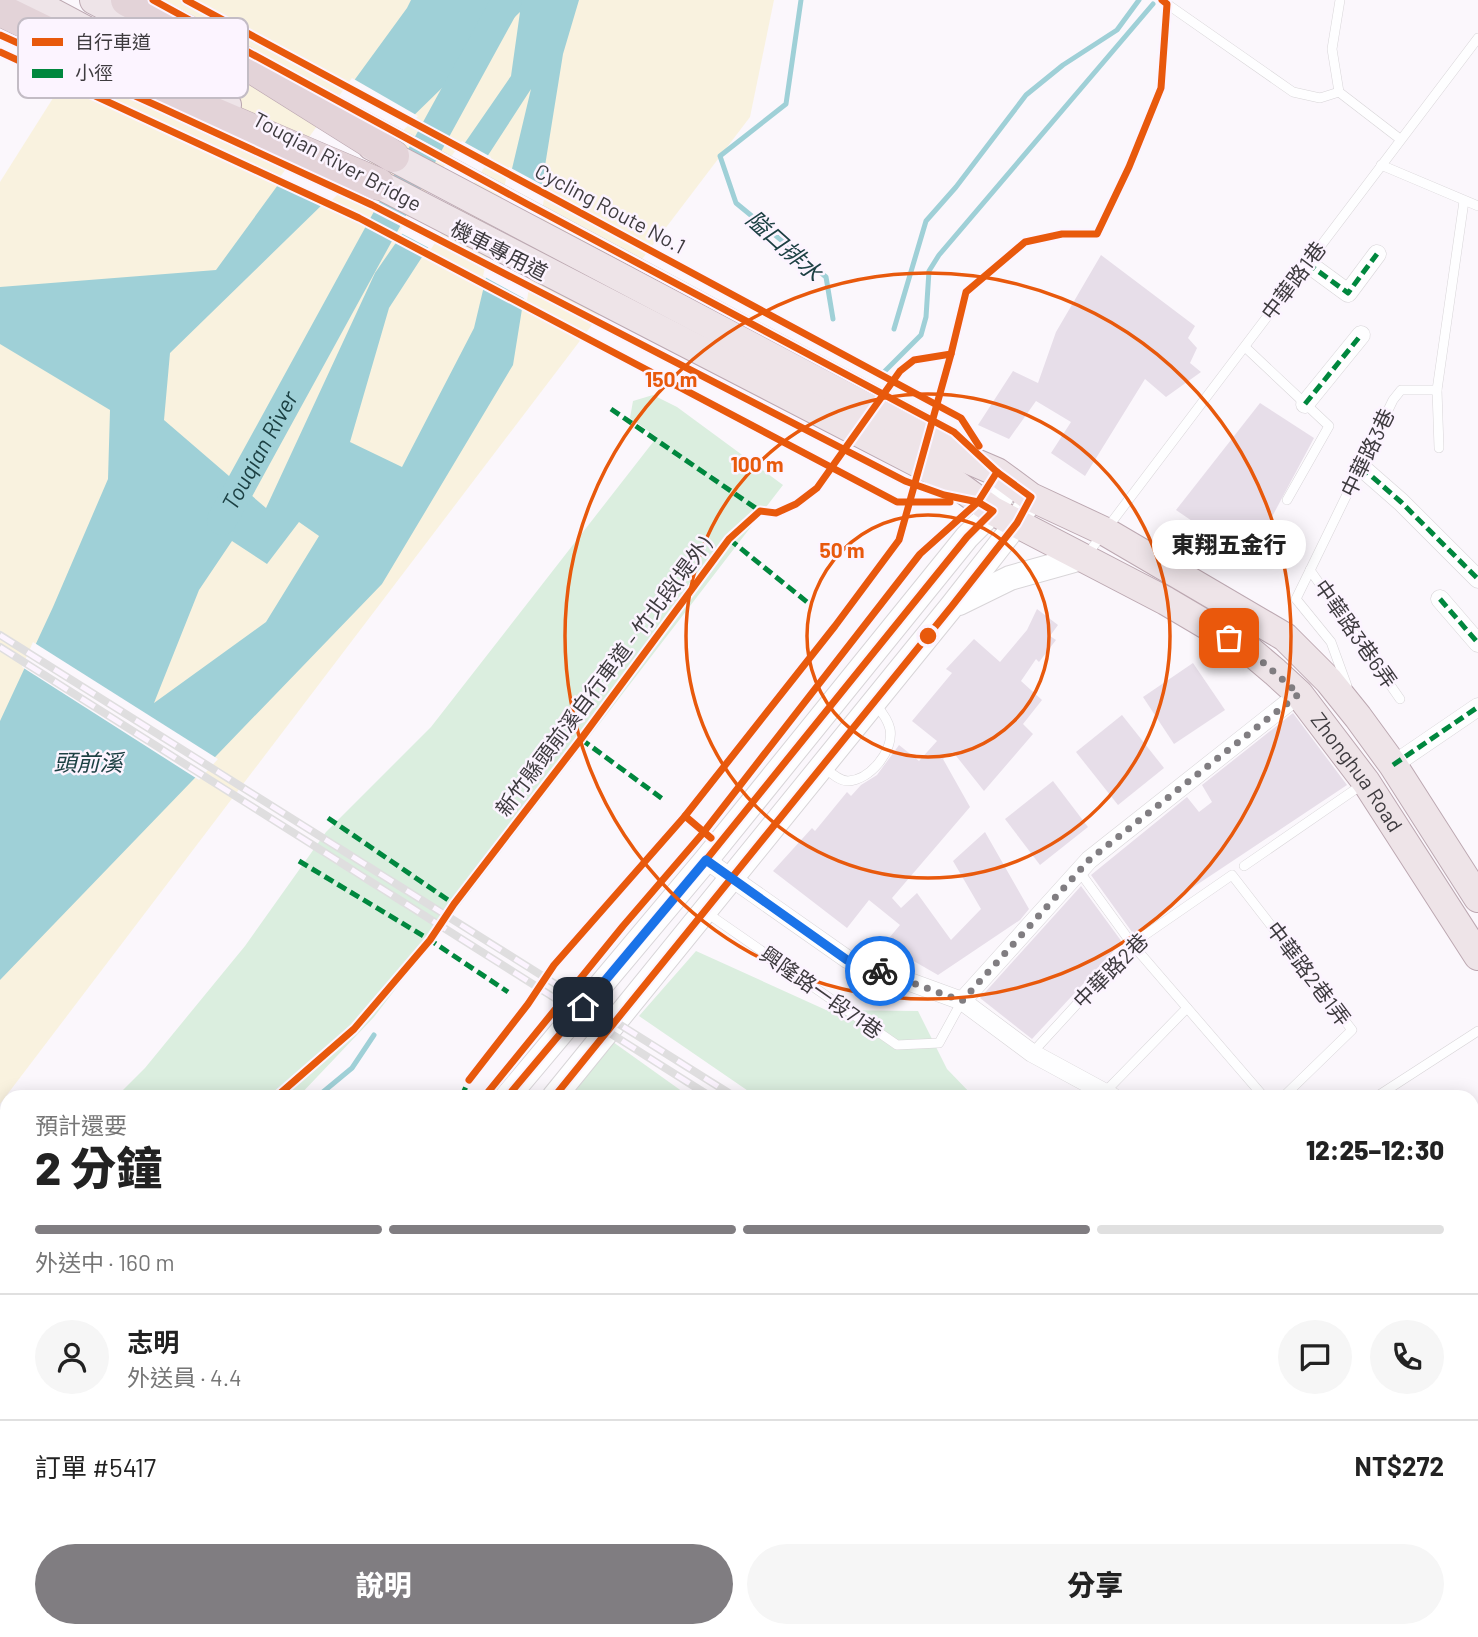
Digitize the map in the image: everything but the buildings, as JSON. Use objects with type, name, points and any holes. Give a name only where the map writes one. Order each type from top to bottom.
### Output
[{"type":"highway","points":[[127,0],[162,18]]},
{"type":"highway","points":[[0,10],[18,19]]},
{"type":"highway","points":[[248,65],[393,156]]},
{"type":"highway","points":[[179,98],[378,184]]},
{"type":"main road","name":"Touqian River Bridge","points":[[29,0],[63,18]]},
{"type":"main road","name":"Touqian River Bridge","points":[[94,0],[128,18]]},
{"type":"main road","name":"Touqian River Bridge","points":[[248,80],[1013,483]]},
{"type":"main road","name":"Touqian River Bridge","points":[[215,98],[949,479],[996,512]]},
{"type":"main road","name":"Zhonghua Road","points":[[1013,483],[1106,532],[1285,637],[1329,681],[1358,717],[1393,765],[1478,898]]},
{"type":"main road","name":"Zhonghua Road","points":[[996,512],[1166,601],[1249,650],[1299,694],[1366,782],[1478,956]]},
{"type":"street","points":[[1307,263],[1348,293],[1377,254]]},
{"type":"street","points":[[1306,404],[1361,335]]},
{"type":"street","points":[[1361,467],[1401,502],[1478,579]]},
{"type":"street","points":[[560,1090],[952,606],[996,512],[1013,483]]},
{"type":"street","points":[[513,1090],[706,860],[967,537],[996,512]]},
{"type":"street","points":[[952,606],[1010,578],[1085,557]]},
{"type":"street","points":[[1440,599],[1478,643]]},
{"type":"street","points":[[962,1001],[1089,860],[1299,694]]},
{"type":"street","points":[[1393,765],[1478,707]]},
{"type":"street","points":[[706,860],[847,960],[962,1001],[1032,1053],[1100,1090]]},
{"type":"lane","points":[[153,0],[186,18]]},
{"type":"lane","points":[[1340,0],[1332,49],[1339,92],[1399,139]]},
{"type":"lane","points":[[1167,4],[1293,92],[1320,98],[1339,92]]},
{"type":"lane","name":"機車專用道","points":[[0,35],[18,43]]},
{"type":"lane","name":"中華路1巷","points":[[1085,557],[1478,38]]},
{"type":"lane","points":[[248,52],[954,432],[1013,483]]},
{"type":"lane","name":"機車專用道","points":[[140,98],[372,205],[905,481],[996,512]]},
{"type":"lane","points":[[1381,164],[1478,206]]},
{"type":"lane","points":[[1439,447],[1437,390],[1464,201]]},
{"type":"lane","points":[[1245,347],[1329,426],[1287,499]]},
{"type":"lane","name":"中華路3巷","points":[[1358,717],[1331,642],[1296,599],[1393,400],[1401,390],[1437,390]]},
{"type":"lane","name":"中華路3巷6弄","points":[[1310,570],[1400,699]]},
{"type":"lane","points":[[823,766],[834,776],[846,781],[865,776],[881,759],[890,745],[890,729],[874,702]]},
{"type":"lane","points":[[1244,866],[1366,782]]},
{"type":"lane","points":[[1079,871],[1132,944],[1258,1090]]},
{"type":"lane","name":"中華路2巷","points":[[1032,1053],[1132,944],[1232,875]]},
{"type":"lane","name":"中華路2巷1弄","points":[[1232,875],[1352,1030],[1290,1090]]},
{"type":"lane","name":"興隆路一段71巷","points":[[706,912],[897,1045],[939,1042],[962,1001]]},
{"type":"lane","points":[[1113,1090],[1187,1008]]},
{"type":"lane","points":[[1387,1090],[1478,1031]]},
{"type":"green space","points":[[653,395],[677,407],[783,485],[374,1017],[305,1090],[123,1090],[145,1068],[245,946],[326,832],[431,727],[657,437],[630,418],[633,401]]},
{"type":"green space","points":[[696,951],[826,1010],[918,1011],[947,1069],[967,1090],[747,1090],[639,1016]]},
{"type":"green space","points":[[613,1042],[680,1090],[576,1090]]},
{"type":"sand","points":[[115,0],[774,0],[750,117],[11,1090],[0,1090],[0,182],[53,98],[248,98],[248,18],[104,18]]},
{"type":"water","name":"頭前溪","points":[[411,0],[579,0],[563,54],[513,365],[382,584],[0,980],[0,721],[108,479],[110,410],[0,344],[0,287],[216,270]],"holes":[[[520,12],[511,76],[375,273],[266,508],[164,420],[170,353]],[[531,89],[474,328],[402,467],[350,442],[389,308]],[[299,522],[319,536],[266,622],[154,703],[199,590],[232,541],[267,564]]]},
{"type":"pier","points":[[352,78],[418,116],[332,200],[280,177]]},
{"type":"pier","points":[[462,141],[491,157],[431,249],[399,232]]},
{"type":"pier","points":[[509,167],[546,187],[527,300],[483,276]]},
{"type":"pier","points":[[33,642],[218,759],[199,780],[22,667]]},
{"type":"waterway","name":"Touqian River","points":[[222,520],[507,0]]},
{"type":"waterway","name":"隘口排水","points":[[801,0],[786,104],[720,156],[736,203],[826,277],[833,319]]},
{"type":"waterway","points":[[894,329],[926,221],[956,187],[1026,95],[1063,65],[1117,30],[1139,0]]},
{"type":"waterway","points":[[882,374],[921,335],[926,317],[929,271],[939,255],[1153,4]]},
{"type":"waterway","points":[[325,1090],[352,1068],[374,1035]]},
{"type":"railway","points":[[0,635],[724,1090]]},
{"type":"railway","points":[[0,647],[700,1090]]},
{"type":"marked path","points":[[1307,263],[1348,293],[1377,254]]},
{"type":"marked path","points":[[1305,404],[1361,335]]},
{"type":"marked path","points":[[611,409],[760,511]]},
{"type":"marked path","points":[[1361,467],[1401,502],[1478,579]]},
{"type":"marked path","points":[[729,539],[807,602]]},
{"type":"marked path","points":[[1440,599],[1478,643]]},
{"type":"marked path","points":[[1393,765],[1478,707]]},
{"type":"marked path","points":[[581,739],[664,800]]},
{"type":"marked path","points":[[328,818],[454,904]]},
{"type":"marked path","points":[[299,861],[430,940],[508,992]]},
{"type":"marked path","points":[[464,1090],[469,1080]]},
{"type":"cycle path","points":[[153,0],[186,18]]},
{"type":"cycle path","name":"Cycling Route No.1","points":[[186,0],[219,18]]},
{"type":"cycle path","name":"新竹縣頭前溪自行車道 - 竹北段(堤外)","points":[[284,1090],[354,1029],[430,940],[454,904],[581,739],[729,539],[760,511],[776,513],[796,504],[817,488],[900,371],[914,360],[951,354],[966,292],[1025,242],[1062,234],[1097,234],[1129,167],[1161,88],[1167,4],[1162,0]]},
{"type":"cycle path","name":"Cycling Route No.1","points":[[248,33],[961,418],[979,446]]},
{"type":"cycle path","points":[[0,35],[18,43]]},
{"type":"cycle path","points":[[0,52],[18,60]]},
{"type":"cycle path","points":[[248,52],[954,432],[997,472],[1031,497],[1017,523],[952,606],[560,1090]]},
{"type":"cycle path","points":[[99,98],[359,218],[897,502],[950,502]]},
{"type":"cycle path","points":[[140,98],[372,205],[905,481],[944,495],[978,502],[993,511],[967,537],[706,860],[513,1090]]},
{"type":"cycle path","points":[[711,838],[685,816],[835,626],[899,540],[951,354]]},
{"type":"cycle path","points":[[490,1090],[623,926],[703,833],[920,554],[978,502],[997,472]]},
{"type":"cycle path","points":[[469,1080],[528,1004],[554,965],[685,816]]},
{"type":"way so far","points":[[880,971],[962,1001],[1024,929],[1089,860],[1299,694],[1249,650],[1229,638]]},
{"type":"place","name":"東翔五金行","points":[[1229,638]]},
{"type":"route","points":[[583,1007],[706,860],[847,960],[880,971]]}]
